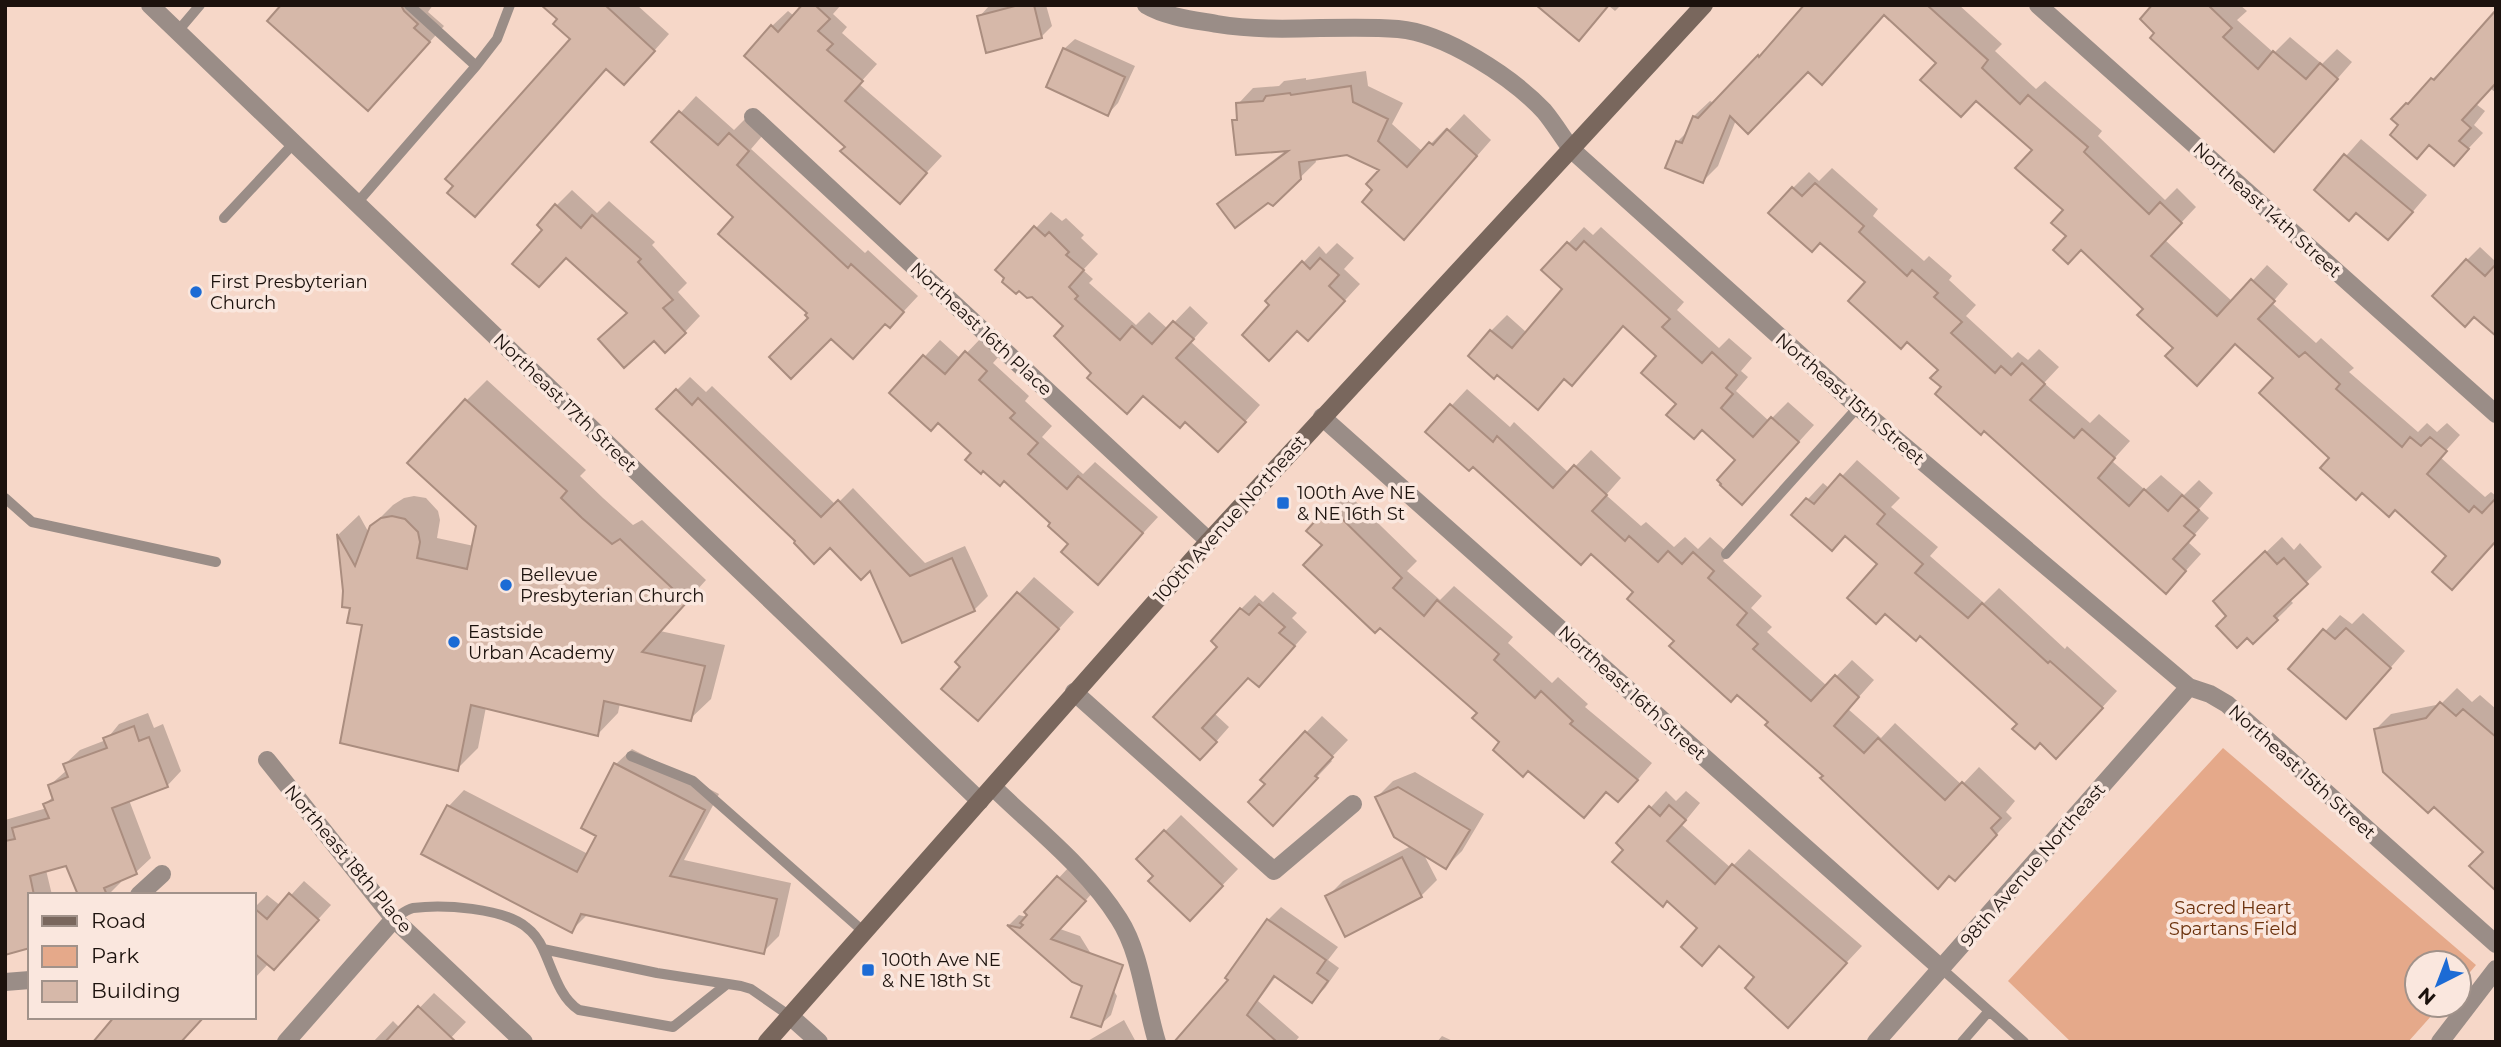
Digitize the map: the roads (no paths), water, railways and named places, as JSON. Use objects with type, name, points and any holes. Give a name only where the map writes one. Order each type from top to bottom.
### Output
[{"type":"street","name":"Northeast 17th Street","points":[[150,5],[979,801]]},
{"type":"street","name":"Northeast 15th Street","points":[[1146,5],[1192,20],[1242,28],[1401,29],[1438,39],[1481,62],[1514,85],[1545,112],[1572,150],[1858,407],[2189,687],[2210,694],[2227,704],[2496,944]]},
{"type":"street","name":"100th Avenue Northeast","points":[[767,1042],[1209,541],[1704,5]]},
{"type":"street","name":"Northeast 14th Street","points":[[2038,5],[2496,414]]},
{"type":"street","name":"Northeast 16th Place","points":[[753,117],[1209,541]]},
{"type":"street","name":"Northeast 16th Street","points":[[1322,417],[1942,970]]},
{"type":"street","name":"98th Avenue Northeast","points":[[1876,1042],[2189,687]]},
{"type":"street","points":[[1074,692],[1274,871],[1353,804]]},
{"type":"street","name":"Northeast 18th Place","points":[[267,760],[394,919],[524,1042]]},
{"type":"street","points":[[993,787],[1084,874],[1120,919],[1142,981],[1157,1042]]},
{"type":"street","points":[[141,893],[162,874]]},
{"type":"street","points":[[286,1042],[394,919]]},
{"type":"street","points":[[2440,1042],[2496,969]]},
{"type":"street","points":[[5,982],[28,980]]},
{"type":"street","points":[[790,1016],[819,1042]]},
{"type":"lane","points":[[178,31],[200,5]]},
{"type":"lane","points":[[409,5],[476,66]]},
{"type":"lane","points":[[357,203],[497,39],[510,5]]},
{"type":"lane","points":[[224,218],[294,143]]},
{"type":"lane","points":[[1726,555],[1858,407]]},
{"type":"lane","points":[[5,498],[32,522],[216,562]]},
{"type":"lane","points":[[631,756],[693,781],[864,932]]},
{"type":"lane","points":[[394,919],[411,908],[471,908],[504,915],[525,925],[544,948],[570,1004],[579,1010],[673,1027],[727,984]]},
{"type":"lane","points":[[544,948],[657,973],[751,989],[790,1016]]},
{"type":"lane","points":[[1942,970],[2024,1042]]},
{"type":"lane","points":[[1962,1042],[1989,1011]]},
{"type":"place","name":"First Presbyterian Church","points":[[196,292]]},
{"type":"place","name":"100th Ave NE & NE 16th St","points":[[1283,503]]},
{"type":"place","name":"Bellevue Presbyterian Church","points":[[506,585]]},
{"type":"place","name":"Eastside Urban Academy","points":[[454,642]]},
{"type":"place","name":"100th Ave NE & NE 18th St","points":[[868,970]]},
{"type":"park label","name":"Sacred Heart Spartans Field","points":[[2233,918]]}]
